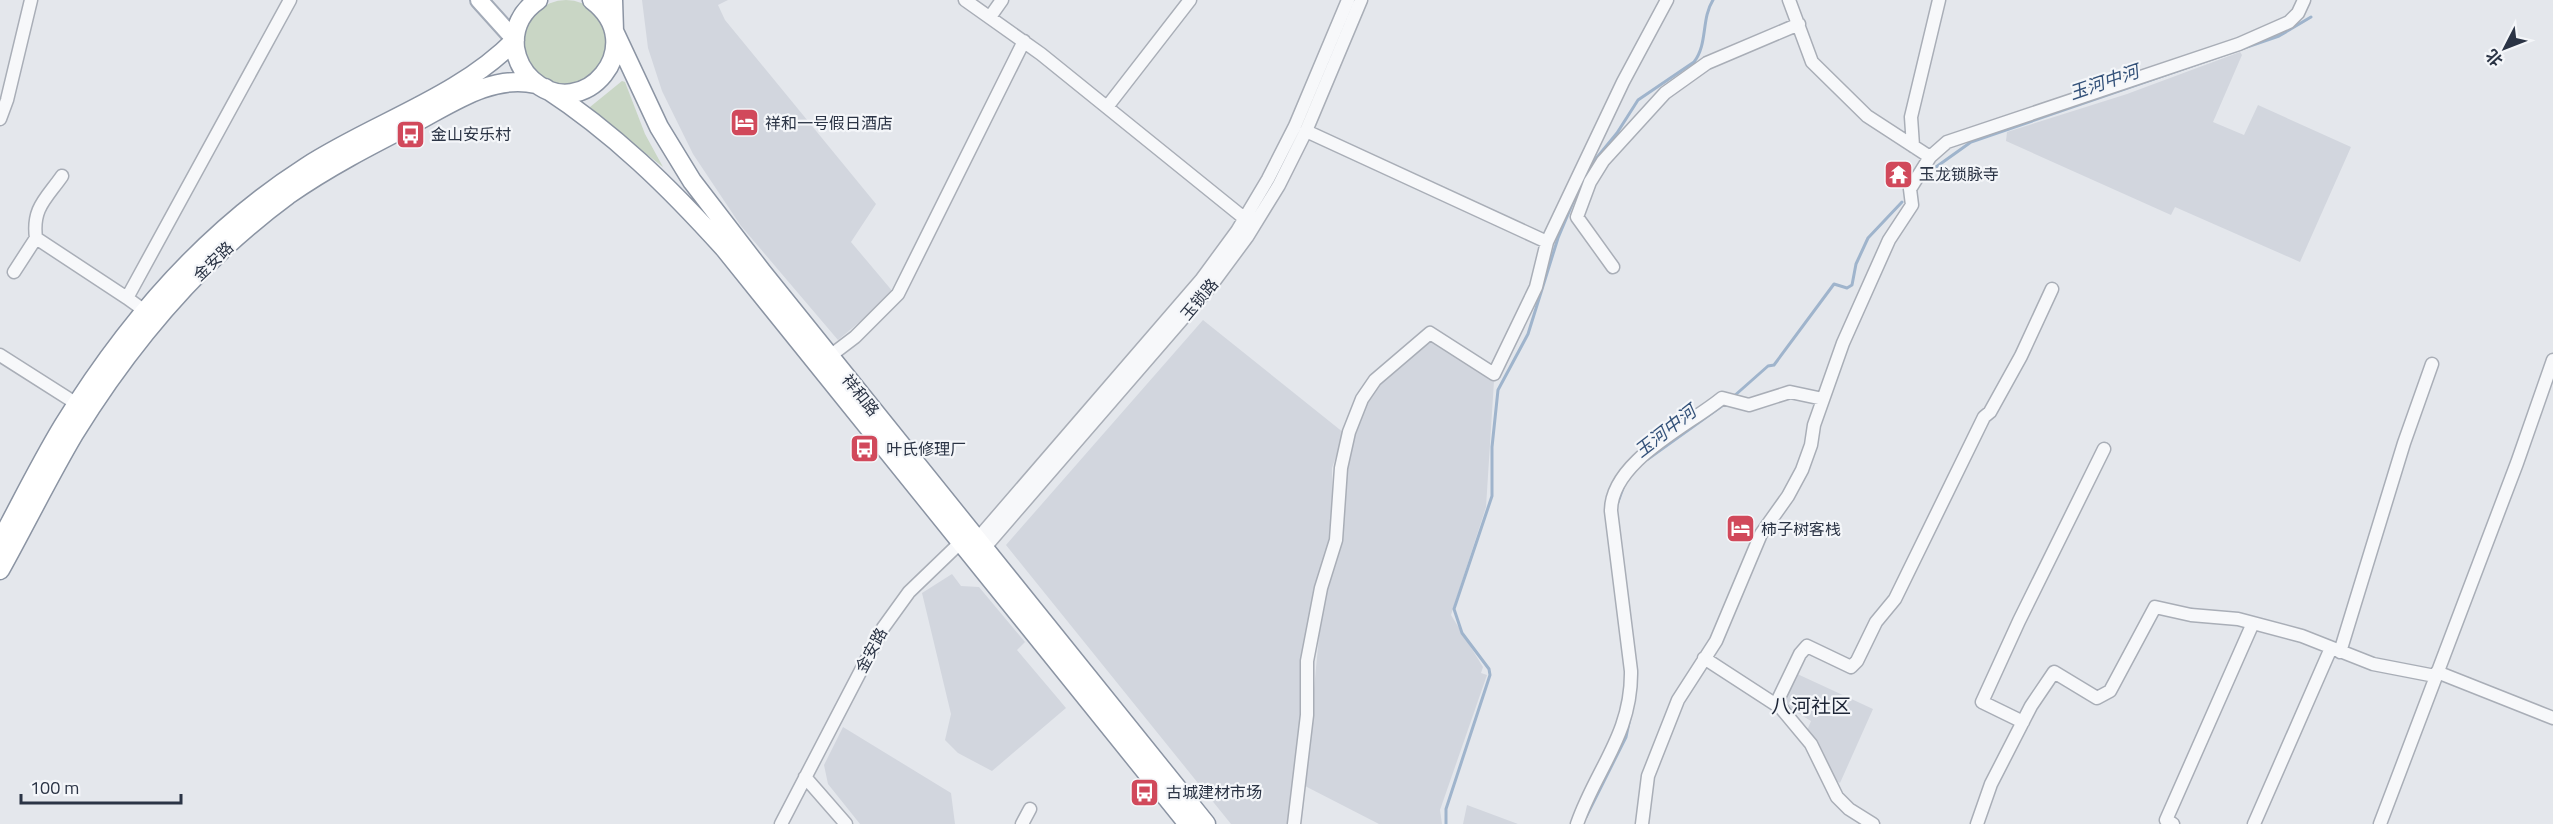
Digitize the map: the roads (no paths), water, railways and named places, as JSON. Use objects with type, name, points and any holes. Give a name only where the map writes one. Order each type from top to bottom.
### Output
[{"type":"highway","points":[[538,0],[522,17],[515,40],[519,62],[541,86]]},
{"type":"highway","points":[[592,0],[607,14],[614,30]]},
{"type":"highway","name":"金安路","points":[[0,570],[74,434],[119,366],[170,304],[241,233],[312,179],[454,102],[501,82],[519,81],[573,92],[598,81],[613,58],[613,0]]},
{"type":"highway","name":"祥和路","points":[[614,30],[659,127],[686,172],[830,356],[1188,824]]},
{"type":"highway","name":"金安路","points":[[0,542],[77,404],[145,311],[217,237],[281,184],[330,152],[464,81],[495,59],[515,40]]},
{"type":"highway","name":"祥和路","points":[[541,86],[617,140],[695,216],[1206,824]]},
{"type":"main road","points":[[479,0],[515,40]]},
{"type":"street","points":[[0,119],[7,100],[31,0]]},
{"type":"street","points":[[127,298],[290,0]]},
{"type":"street","points":[[965,0],[1023,41],[1244,218]]},
{"type":"street","points":[[990,17],[1002,0]]},
{"type":"street","points":[[1107,107],[1190,0]]},
{"type":"street","name":"玉锁路","points":[[974,547],[1201,280],[1244,218],[1295,126],[1348,0]]},
{"type":"street","name":"玉锁路","points":[[974,547],[1210,287],[1263,211],[1306,131],[1361,0]]},
{"type":"street","points":[[1294,824],[1307,715],[1307,661],[1321,588],[1336,540],[1344,449],[1358,407],[1375,380],[1414,344],[1430,333],[1494,374],[1536,287],[1547,242],[1623,81],[1667,0]]},
{"type":"street","points":[[1789,0],[1812,62],[1867,116],[1930,157]]},
{"type":"street","points":[[1913,146],[1911,117],[1939,0]]},
{"type":"street","points":[[1642,824],[1648,776],[1678,700],[1716,641],[1761,534],[1788,496],[1802,470],[1822,399],[1873,272],[1889,240],[1912,205],[1910,189],[1930,157],[1947,142],[2239,44],[2289,21],[2298,13],[2304,0]]},
{"type":"street","points":[[1613,267],[1577,217],[1590,182],[1603,161],[1658,99],[1694,71],[1799,24]]},
{"type":"street","points":[[830,356],[855,337],[898,294],[1023,41]]},
{"type":"street","points":[[1306,131],[1547,242]]},
{"type":"street","points":[[14,272],[36,238],[33,220],[36,213],[62,176]]},
{"type":"street","points":[[36,238],[145,311]]},
{"type":"street","points":[[1776,704],[1800,654],[1808,646],[1851,667],[1857,661],[1873,628],[1895,599],[1984,417],[1990,412],[2020,356],[2052,289]]},
{"type":"street","points":[[0,355],[77,404]]},
{"type":"street","points":[[2380,824],[2517,463],[2553,360]]},
{"type":"street","points":[[2254,824],[2335,650],[2432,364]]},
{"type":"street","points":[[1577,824],[1622,731],[1631,694],[1631,671],[1611,511],[1616,486],[1637,460],[1722,398],[1749,405],[1790,392],[1822,399]]},
{"type":"street","points":[[2023,722],[1982,702],[2019,621],[2104,449]]},
{"type":"street","name":"金安路","points":[[781,824],[891,615],[909,592],[974,547]]},
{"type":"street","points":[[1977,824],[1991,784],[2023,722],[2054,672],[2097,698],[2107,693],[2156,607],[2191,615],[2225,617],[2302,636],[2373,664],[2436,674],[2553,718]]},
{"type":"street","points":[[2173,824],[2166,820],[2253,623]]},
{"type":"street","points":[[1704,658],[1776,704],[1811,744],[1837,797],[1849,809],[1873,824]]},
{"type":"street","points":[[805,777],[846,824]]},
{"type":"street","points":[[1022,824],[1030,809]]},
{"type":"waterway","points":[[1590,166],[1617,133],[1638,100],[1694,62],[1701,47],[1709,7],[1713,0]]},
{"type":"waterway","name":"玉河中河","points":[[1920,183],[1929,172],[1971,142],[2279,36],[2311,17]]},
{"type":"waterway","points":[[1446,824],[1446,809],[1490,675],[1489,669],[1462,633],[1454,609],[1492,496],[1492,447],[1498,390],[1528,334],[1558,238],[1579,188]]},
{"type":"waterway","name":"玉河中河","points":[[1733,397],[1768,366],[1774,365],[1834,284],[1847,288],[1852,285],[1856,264],[1868,238],[1902,202]]},
{"type":"waterway","name":"玉河中河","points":[[1648,459],[1726,403]]},
{"type":"waterway","name":"玉河中河","points":[[1618,502],[1623,488]]},
{"type":"waterway","name":"玉河中河","points":[[1586,817],[1626,737],[1634,699]]},
{"type":"place","name":"祥和一号假日酒店","points":[[744,123]]},
{"type":"place","name":"金山安乐村","points":[[410,134]]},
{"type":"place","name":"玉龙锁脉寺","points":[[1898,174]]},
{"type":"place","name":"叶氏修理厂","points":[[865,449]]},
{"type":"place","name":"柿子树客栈","points":[[1740,529]]},
{"type":"place","name":"古城建材市场","points":[[1145,792]]},
{"type":"district","name":"八河社区","points":[[1811,705]]}]
